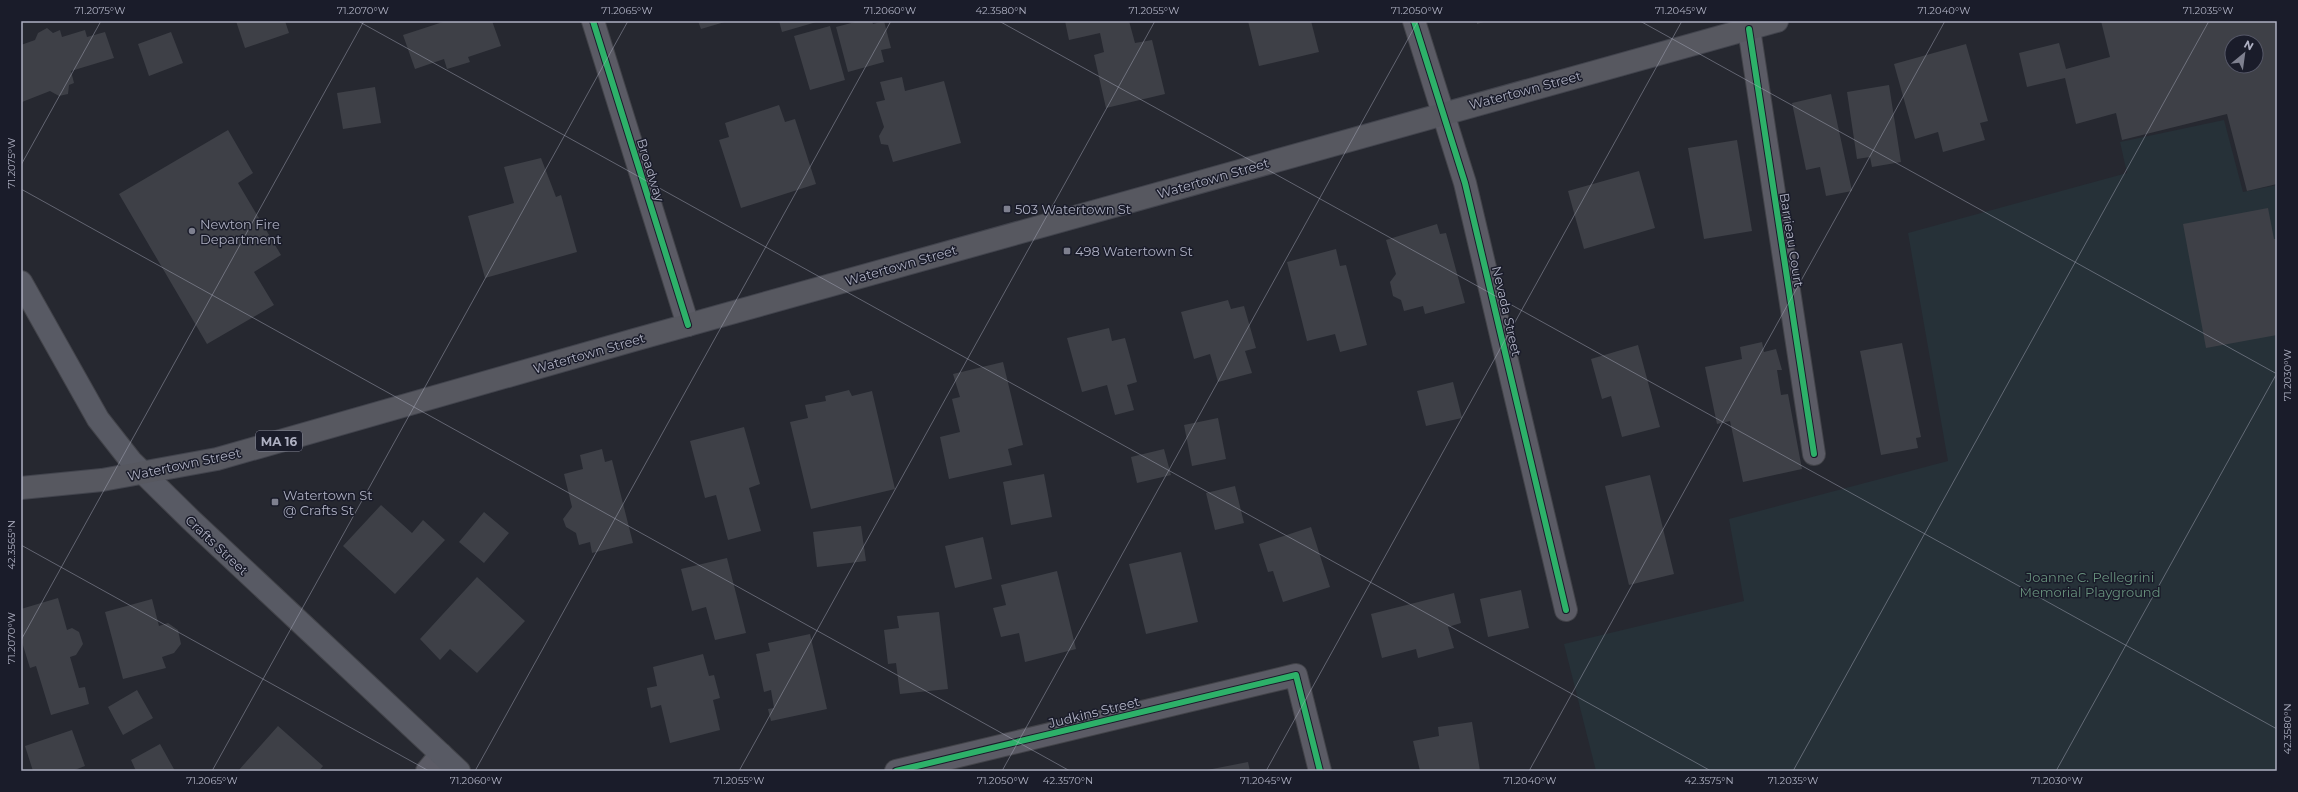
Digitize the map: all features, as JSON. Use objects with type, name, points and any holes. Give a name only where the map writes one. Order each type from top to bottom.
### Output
[{"type":"main road","name":"Watertown Street","points":[[21,488],[102,480],[143,474],[217,459],[1442,113],[1777,21]]},
{"type":"main road","name":"Crafts Street","points":[[21,282],[98,419],[120,449],[143,474],[459,771]]},
{"type":"street","name":"Broadway","points":[[593,21],[688,325]]},
{"type":"street","name":"Nevada Street","points":[[1414,21],[1465,183],[1566,610]]},
{"type":"street","name":"Barrieau Court","points":[[1749,29],[1814,454]]},
{"type":"street","name":"Judkins Street","points":[[896,771],[1296,675],[1320,771]]},
{"type":"street","points":[[427,771],[441,754]]},
{"type":"green space","name":"Joanne C. Pellegrini Memorial Playground","points":[[2224,120],[2243,192],[2277,185],[2277,771],[1596,771],[1564,644],[1744,601],[1729,519],[1948,461],[1908,233],[2127,173],[2120,142]]},
{"type":"building","points":[[236,21],[285,21],[289,33],[245,48]]},
{"type":"building","points":[[446,21],[492,21],[501,46],[468,57],[470,62],[447,69],[444,59],[415,69],[403,35]]},
{"type":"building","points":[[698,21],[728,21],[701,29]]},
{"type":"building","points":[[779,21],[820,21],[782,32]]},
{"type":"building","points":[[859,21],[872,21],[873,24],[884,21],[891,48],[881,50],[884,62],[848,72],[836,27]]},
{"type":"building","points":[[1065,21],[1129,21],[1135,43],[1152,40],[1165,94],[1106,108],[1094,55],[1104,52],[1100,33],[1069,40]]},
{"type":"building","points":[[1248,21],[1311,21],[1319,52],[1259,66]]},
{"type":"building","points":[[1477,21],[1487,21],[1477,24]]},
{"type":"building","points":[[2101,21],[2277,21],[2277,184],[2247,191],[2227,114],[2122,140],[2116,113],[2076,124],[2065,78],[2027,87],[2019,53],[2059,43],[2066,69],[2110,57]]},
{"type":"building","points":[[830,26],[845,80],[810,90],[794,36]]},
{"type":"building","points":[[47,28],[53,33],[60,30],[62,37],[85,30],[87,37],[105,32],[114,58],[71,71],[74,83],[69,85],[68,94],[59,96],[50,91],[22,102],[21,45],[35,40],[38,33]]},
{"type":"building","points":[[171,32],[183,63],[149,76],[138,44]]},
{"type":"building","points":[[1966,44],[1988,121],[1980,123],[1985,140],[1943,152],[1938,132],[1915,139],[1894,64]]},
{"type":"building","points":[[902,77],[905,91],[944,81],[961,143],[893,162],[888,145],[881,144],[879,136],[884,127],[876,102],[885,100],[880,82]]},
{"type":"building","points":[[1889,85],[1901,162],[1872,167],[1870,157],[1857,159],[1847,92]]},
{"type":"building","points":[[375,87],[381,123],[343,129],[337,93]]},
{"type":"building","points":[[1831,94],[1852,191],[1826,196],[1820,167],[1806,170],[1792,103]]},
{"type":"building","points":[[779,105],[785,122],[795,119],[816,184],[741,208],[719,140],[729,137],[725,123]]},
{"type":"building","points":[[228,130],[253,173],[238,183],[281,255],[254,272],[274,305],[207,344],[119,194]]},
{"type":"building","points":[[1737,140],[1752,231],[1704,239],[1688,148]]},
{"type":"building","points":[[541,158],[556,197],[561,195],[577,252],[485,278],[468,216],[514,203],[504,167]]},
{"type":"building","points":[[1639,171],[1655,228],[1584,249],[1568,191]]},
{"type":"building","points":[[2268,208],[2274,239],[2277,239],[2277,335],[2206,348],[2183,224]]},
{"type":"building","points":[[1437,224],[1440,234],[1446,233],[1465,303],[1425,314],[1423,306],[1404,311],[1401,300],[1393,296],[1390,282],[1396,274],[1386,240]]},
{"type":"building","points":[[1336,249],[1340,266],[1346,265],[1367,345],[1340,352],[1335,334],[1307,341],[1287,262]]},
{"type":"building","points":[[1228,300],[1231,309],[1244,306],[1256,348],[1245,351],[1252,373],[1218,382],[1210,354],[1194,359],[1181,312]]},
{"type":"building","points":[[1109,328],[1112,341],[1125,338],[1137,382],[1127,385],[1134,410],[1115,415],[1107,385],[1082,392],[1067,338]]},
{"type":"building","points":[[1762,342],[1764,352],[1776,349],[1782,370],[1777,370],[1781,395],[1788,394],[1802,469],[1743,482],[1730,421],[1717,424],[1705,367],[1742,359],[1740,347]]},
{"type":"building","points":[[1902,343],[1921,437],[1916,438],[1918,448],[1881,455],[1860,351]]},
{"type":"building","points":[[1638,345],[1660,427],[1622,437],[1611,396],[1602,399],[1591,359]]},
{"type":"building","points":[[1003,362],[1023,445],[1008,449],[1012,465],[949,479],[940,437],[960,432],[952,399],[960,397],[953,374]]},
{"type":"building","points":[[1453,382],[1462,418],[1426,426],[1417,391]]},
{"type":"building","points":[[849,390],[852,396],[872,391],[895,489],[811,509],[790,422],[808,418],[805,405],[826,401],[825,396]]},
{"type":"building","points":[[1218,418],[1226,459],[1192,466],[1184,425]]},
{"type":"building","points":[[744,427],[760,484],[749,488],[761,531],[728,540],[716,495],[705,498],[690,441]]},
{"type":"building","points":[[602,449],[605,462],[612,460],[633,543],[592,553],[590,542],[579,545],[576,533],[566,527],[563,519],[572,507],[564,474],[583,469],[580,455]]},
{"type":"building","points":[[1164,449],[1171,475],[1137,483],[1131,457]]},
{"type":"building","points":[[1044,474],[1052,517],[1011,525],[1003,482]]},
{"type":"building","points":[[1650,475],[1674,574],[1629,585],[1605,486]]},
{"type":"building","points":[[1235,486],[1244,523],[1215,530],[1206,493]]},
{"type":"building","points":[[381,505],[412,533],[423,520],[445,540],[395,594],[343,546]]},
{"type":"building","points":[[484,512],[509,533],[484,563],[459,542]]},
{"type":"building","points":[[861,526],[866,561],[817,567],[813,532]]},
{"type":"building","points":[[1311,527],[1330,587],[1283,602],[1273,571],[1268,572],[1259,544]]},
{"type":"building","points":[[983,537],[992,579],[955,588],[945,546]]},
{"type":"building","points":[[1181,552],[1198,622],[1146,634],[1129,564]]},
{"type":"building","points":[[727,558],[746,633],[715,640],[706,607],[692,611],[681,569]]},
{"type":"building","points":[[1057,571],[1076,649],[1025,662],[1019,633],[1001,637],[993,608],[1006,605],[1001,585]]},
{"type":"building","points":[[477,577],[525,621],[477,673],[450,649],[440,660],[420,639]]},
{"type":"building","points":[[1521,590],[1529,628],[1488,637],[1480,599]]},
{"type":"building","points":[[1454,593],[1461,623],[1448,627],[1454,648],[1418,658],[1416,649],[1382,658],[1371,614]]},
{"type":"building","points":[[58,598],[67,630],[72,628],[79,632],[83,644],[76,655],[70,657],[79,688],[85,687],[89,704],[51,715],[36,666],[30,668],[21,639],[21,609]]},
{"type":"building","points":[[152,599],[159,626],[168,623],[178,630],[181,644],[174,653],[162,657],[166,668],[123,679],[105,612]]},
{"type":"building","points":[[939,612],[948,689],[900,694],[896,663],[888,664],[884,630],[899,628],[897,616]]},
{"type":"building","points":[[810,634],[827,709],[771,721],[768,709],[774,708],[771,690],[764,692],[756,654],[770,651],[768,643]]},
{"type":"building","points":[[703,654],[709,676],[714,675],[720,698],[713,700],[720,730],[670,743],[661,705],[651,708],[647,688],[657,686],[653,667]]},
{"type":"building","points":[[137,690],[153,718],[123,735],[108,707]]},
{"type":"building","points":[[1472,722],[1480,771],[1420,771],[1413,741],[1439,736],[1438,727]]},
{"type":"building","points":[[278,726],[323,766],[319,771],[238,771]]},
{"type":"building","points":[[72,730],[85,766],[72,771],[33,771],[25,746]]},
{"type":"building","points":[[160,744],[175,771],[136,771],[131,760]]},
{"type":"building","points":[[1248,762],[1250,771],[1207,771],[1207,770]]},
{"type":"cycle path","points":[[593,21],[688,325]]},
{"type":"cycle path","points":[[1414,21],[1465,183],[1566,610]]},
{"type":"cycle path","points":[[1749,29],[1814,454]]},
{"type":"cycle path","points":[[896,771],[1296,675],[1320,771]]},
{"type":"place","name":"503 Watertown St","points":[[1007,209]]},
{"type":"place","name":"Newton Fire Department","points":[[192,231]]},
{"type":"place","name":"498 Watertown St","points":[[1067,251]]},
{"type":"place","name":"Watertown St @ Crafts St","points":[[275,502]]}]
